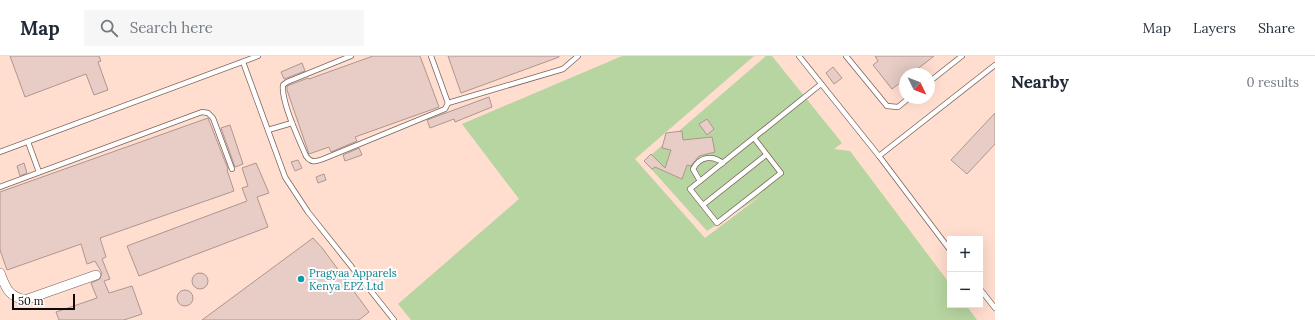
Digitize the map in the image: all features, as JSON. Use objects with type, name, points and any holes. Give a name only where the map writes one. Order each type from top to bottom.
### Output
[{"type":"street","points":[[0,273],[6,289],[14,298],[25,300],[96,274]]},
{"type":"lane","points":[[0,152],[258,56]]},
{"type":"lane","points":[[351,56],[283,85],[282,90],[292,122],[306,156],[314,162],[445,109],[448,102],[431,56]]},
{"type":"lane","points":[[448,102],[563,69],[578,56]]},
{"type":"lane","points":[[800,56],[947,246]]},
{"type":"lane","points":[[846,56],[887,106],[898,107],[902,104]]},
{"type":"lane","points":[[935,77],[962,56]]},
{"type":"lane","points":[[243,62],[285,176],[308,212],[394,320]]},
{"type":"lane","points":[[878,156],[995,65]]},
{"type":"lane","points":[[754,138],[781,173],[717,223],[690,189],[821,84]]},
{"type":"lane","points":[[0,187],[202,112],[208,113],[213,118],[232,169]]},
{"type":"lane","points":[[268,130],[292,122]]},
{"type":"lane","points":[[28,142],[39,172]]},
{"type":"lane","points":[[703,205],[766,154]]},
{"type":"lane","points":[[700,181],[693,169],[699,162],[706,157],[713,157],[723,163]]},
{"type":"lane","points":[[983,293],[995,308]]},
{"type":"shaded area","points":[[0,56],[995,56],[995,320],[0,320]]},
{"type":"green space","points":[[622,56],[754,56],[635,159],[705,238],[762,195],[707,231],[644,161],[766,56],[772,56],[842,143],[834,149],[850,151],[947,280],[947,308],[968,308],[977,320],[411,320],[398,304],[519,199],[462,124]]},
{"type":"building","points":[[10,56],[99,56],[101,61],[98,62],[108,90],[94,95],[86,74],[25,97]]},
{"type":"building","points":[[373,56],[420,56],[439,107],[355,137],[357,141],[331,152],[329,147],[309,154],[287,90],[287,86]]},
{"type":"building","points":[[448,56],[559,56],[559,57],[461,93]]},
{"type":"building","points":[[875,56],[934,56],[919,68],[899,68],[899,84],[892,89],[873,65],[878,61]]},
{"type":"building","points":[[302,63],[305,71],[284,79],[281,72]]},
{"type":"building","points":[[833,67],[842,78],[834,84],[826,73]]},
{"type":"building","points":[[489,97],[492,107],[455,122],[454,119],[430,128],[427,120]]},
{"type":"building","points":[[995,113],[995,144],[967,174],[951,160]]},
{"type":"building","points":[[208,118],[228,169],[227,170],[234,191],[100,238],[106,257],[102,259],[110,279],[104,281],[109,293],[132,286],[142,314],[124,320],[59,320],[56,312],[97,298],[91,283],[100,279],[102,273],[95,261],[87,264],[81,244],[7,270],[0,250],[0,192]]},
{"type":"building","points":[[707,119],[714,129],[707,135],[699,124]]},
{"type":"building","points":[[230,125],[243,164],[235,167],[221,128]]},
{"type":"building","points":[[682,131],[683,140],[712,137],[715,152],[699,156],[691,166],[687,165],[682,179],[655,167],[652,169],[644,161],[651,154],[665,168],[671,150],[662,148],[666,133]]},
{"type":"building","points":[[359,148],[362,155],[345,161],[343,155]]},
{"type":"building","points":[[298,160],[302,168],[295,171],[291,162]]},
{"type":"building","points":[[24,163],[27,173],[20,176],[17,166]]},
{"type":"building","points":[[256,163],[269,193],[257,197],[268,227],[139,276],[127,246],[247,201],[242,188],[248,186],[242,168]]},
{"type":"building","points":[[324,174],[326,180],[318,183],[316,177]]},
{"type":"building","name":"Pragyaa Apparels Kenya EPZ Ltd","points":[[313,238],[323,249],[369,312],[359,320],[202,320]]},
{"type":"building","points":[[197,273],[203,273],[208,278],[206,287],[203,289],[197,289],[192,284],[192,278]]},
{"type":"building","points":[[182,290],[188,290],[193,295],[191,304],[188,306],[182,306],[177,301],[177,295]]},
{"type":"place","name":"Pragyaa Apparels Kenya EPZ Ltd","points":[[301,279]]}]
